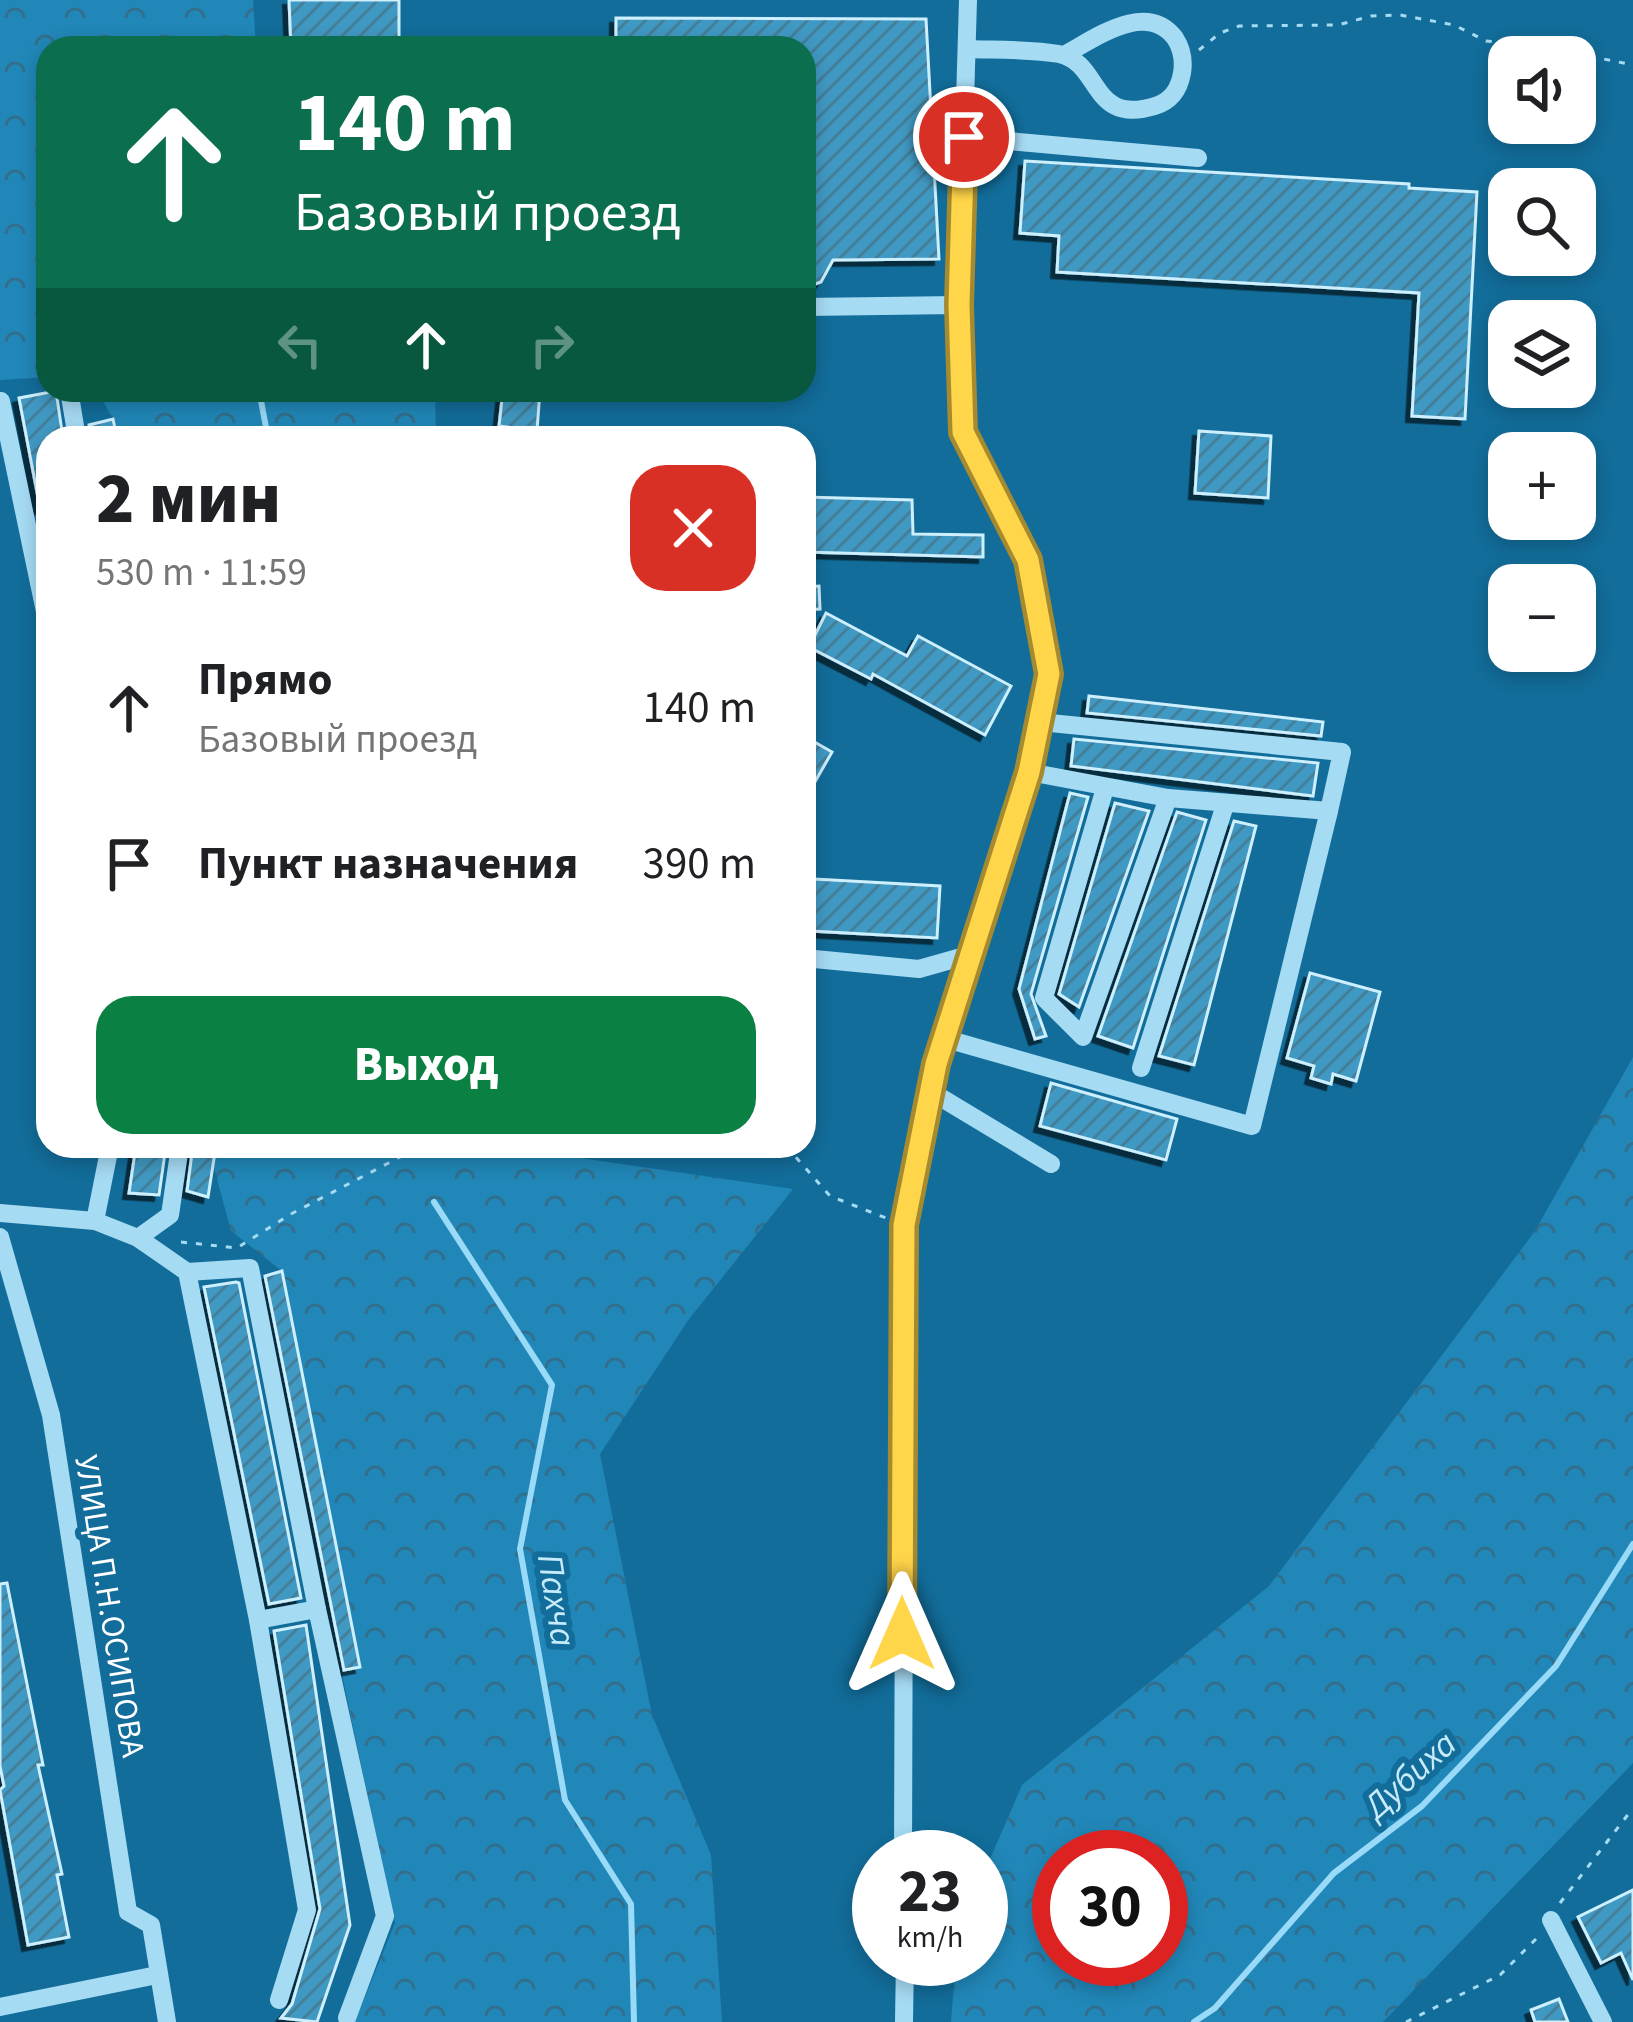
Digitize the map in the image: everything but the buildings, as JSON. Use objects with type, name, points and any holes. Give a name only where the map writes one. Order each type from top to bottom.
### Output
[{"type":"street","points":[[903,1830],[904,1225],[943,1038],[1029,772],[1049,674],[1028,560],[963,432],[959,305],[968,0]]},
{"type":"street","points":[[967,49],[1064,55],[1079,65],[1110,105],[1136,112],[1164,103],[1180,88],[1184,62],[1178,41],[1166,26],[1152,19],[1134,17],[1111,26],[1064,55]]},
{"type":"street","points":[[964,137],[1198,158]]},
{"type":"street","points":[[816,307],[959,305]]},
{"type":"street","points":[[2,400],[36,567]]},
{"type":"street","points":[[943,1038],[1252,1126],[1342,752],[1040,722]]},
{"type":"street","points":[[1029,772],[1168,798],[1329,811]]},
{"type":"street","points":[[1105,788],[1044,998],[1083,1036],[1168,798]]},
{"type":"street","points":[[1141,1068],[1225,805]]},
{"type":"street","points":[[816,959],[919,969],[972,954]]},
{"type":"street","points":[[930,1091],[1051,1164]]},
{"type":"street","points":[[95,1221],[108,1158]]},
{"type":"street","points":[[138,1238],[170,1215],[178,1158]]},
{"type":"street","points":[[0,1213],[95,1221],[138,1238],[187,1271],[250,1268],[316,1609],[385,1916],[347,2018]]},
{"type":"street","name":"УЛИЦА П.Н.ОСИПОВА","points":[[0,1237],[52,1415],[128,1912],[152,1925],[158,1975]]},
{"type":"street","points":[[187,1271],[258,1619],[307,1910],[279,2000]]},
{"type":"street","points":[[258,1619],[316,1609]]},
{"type":"street","points":[[1551,1920],[1603,2022]]},
{"type":"street","points":[[0,2007],[158,1975],[167,2022]]},
{"type":"street","points":[[904,2022],[905,1986]]},
{"type":"path","points":[[1184,62],[1220,33],[1239,26],[1338,26],[1371,16],[1400,15],[1454,25],[1486,41],[1535,45],[1633,65]]},
{"type":"path","points":[[177,1242],[236,1248],[398,1158]]},
{"type":"path","points":[[797,1158],[830,1196],[904,1225]]},
{"type":"path","points":[[1406,2022],[1500,1975],[1533,1943],[1564,1894],[1633,1808]]},
{"type":"green space","points":[[0,0],[253,0],[255,36],[36,36],[36,378],[0,380]]},
{"type":"green space","points":[[104,402],[435,402],[436,426],[114,426]]},
{"type":"green space","points":[[1633,1057],[1633,1763],[1383,2022],[951,2022],[954,1986],[1008,1986],[1008,1830],[1003,1830],[1022,1785],[1269,1586],[1535,1231]]},
{"type":"green space","points":[[214,1158],[580,1158],[793,1189],[689,1319],[600,1454],[652,1715],[711,1855],[722,2022],[355,2022],[395,1923],[341,1670],[360,1666],[282,1271],[231,1231]]},
{"type":"waterway","name":"Пахча","points":[[261,402],[266,426]]},
{"type":"waterway","name":"Пахча","points":[[434,1202],[552,1385],[520,1549],[565,1800],[631,1904],[634,2022]]},
{"type":"waterway","name":"Дубиха","points":[[1194,2022],[1215,2008],[1334,1873],[1422,1806],[1556,1666],[1633,1544]]},
{"type":"route","points":[[902,1634],[904,1225],[936,1064],[1029,772],[1049,674],[1028,560],[963,432],[959,305],[964,137]]}]
